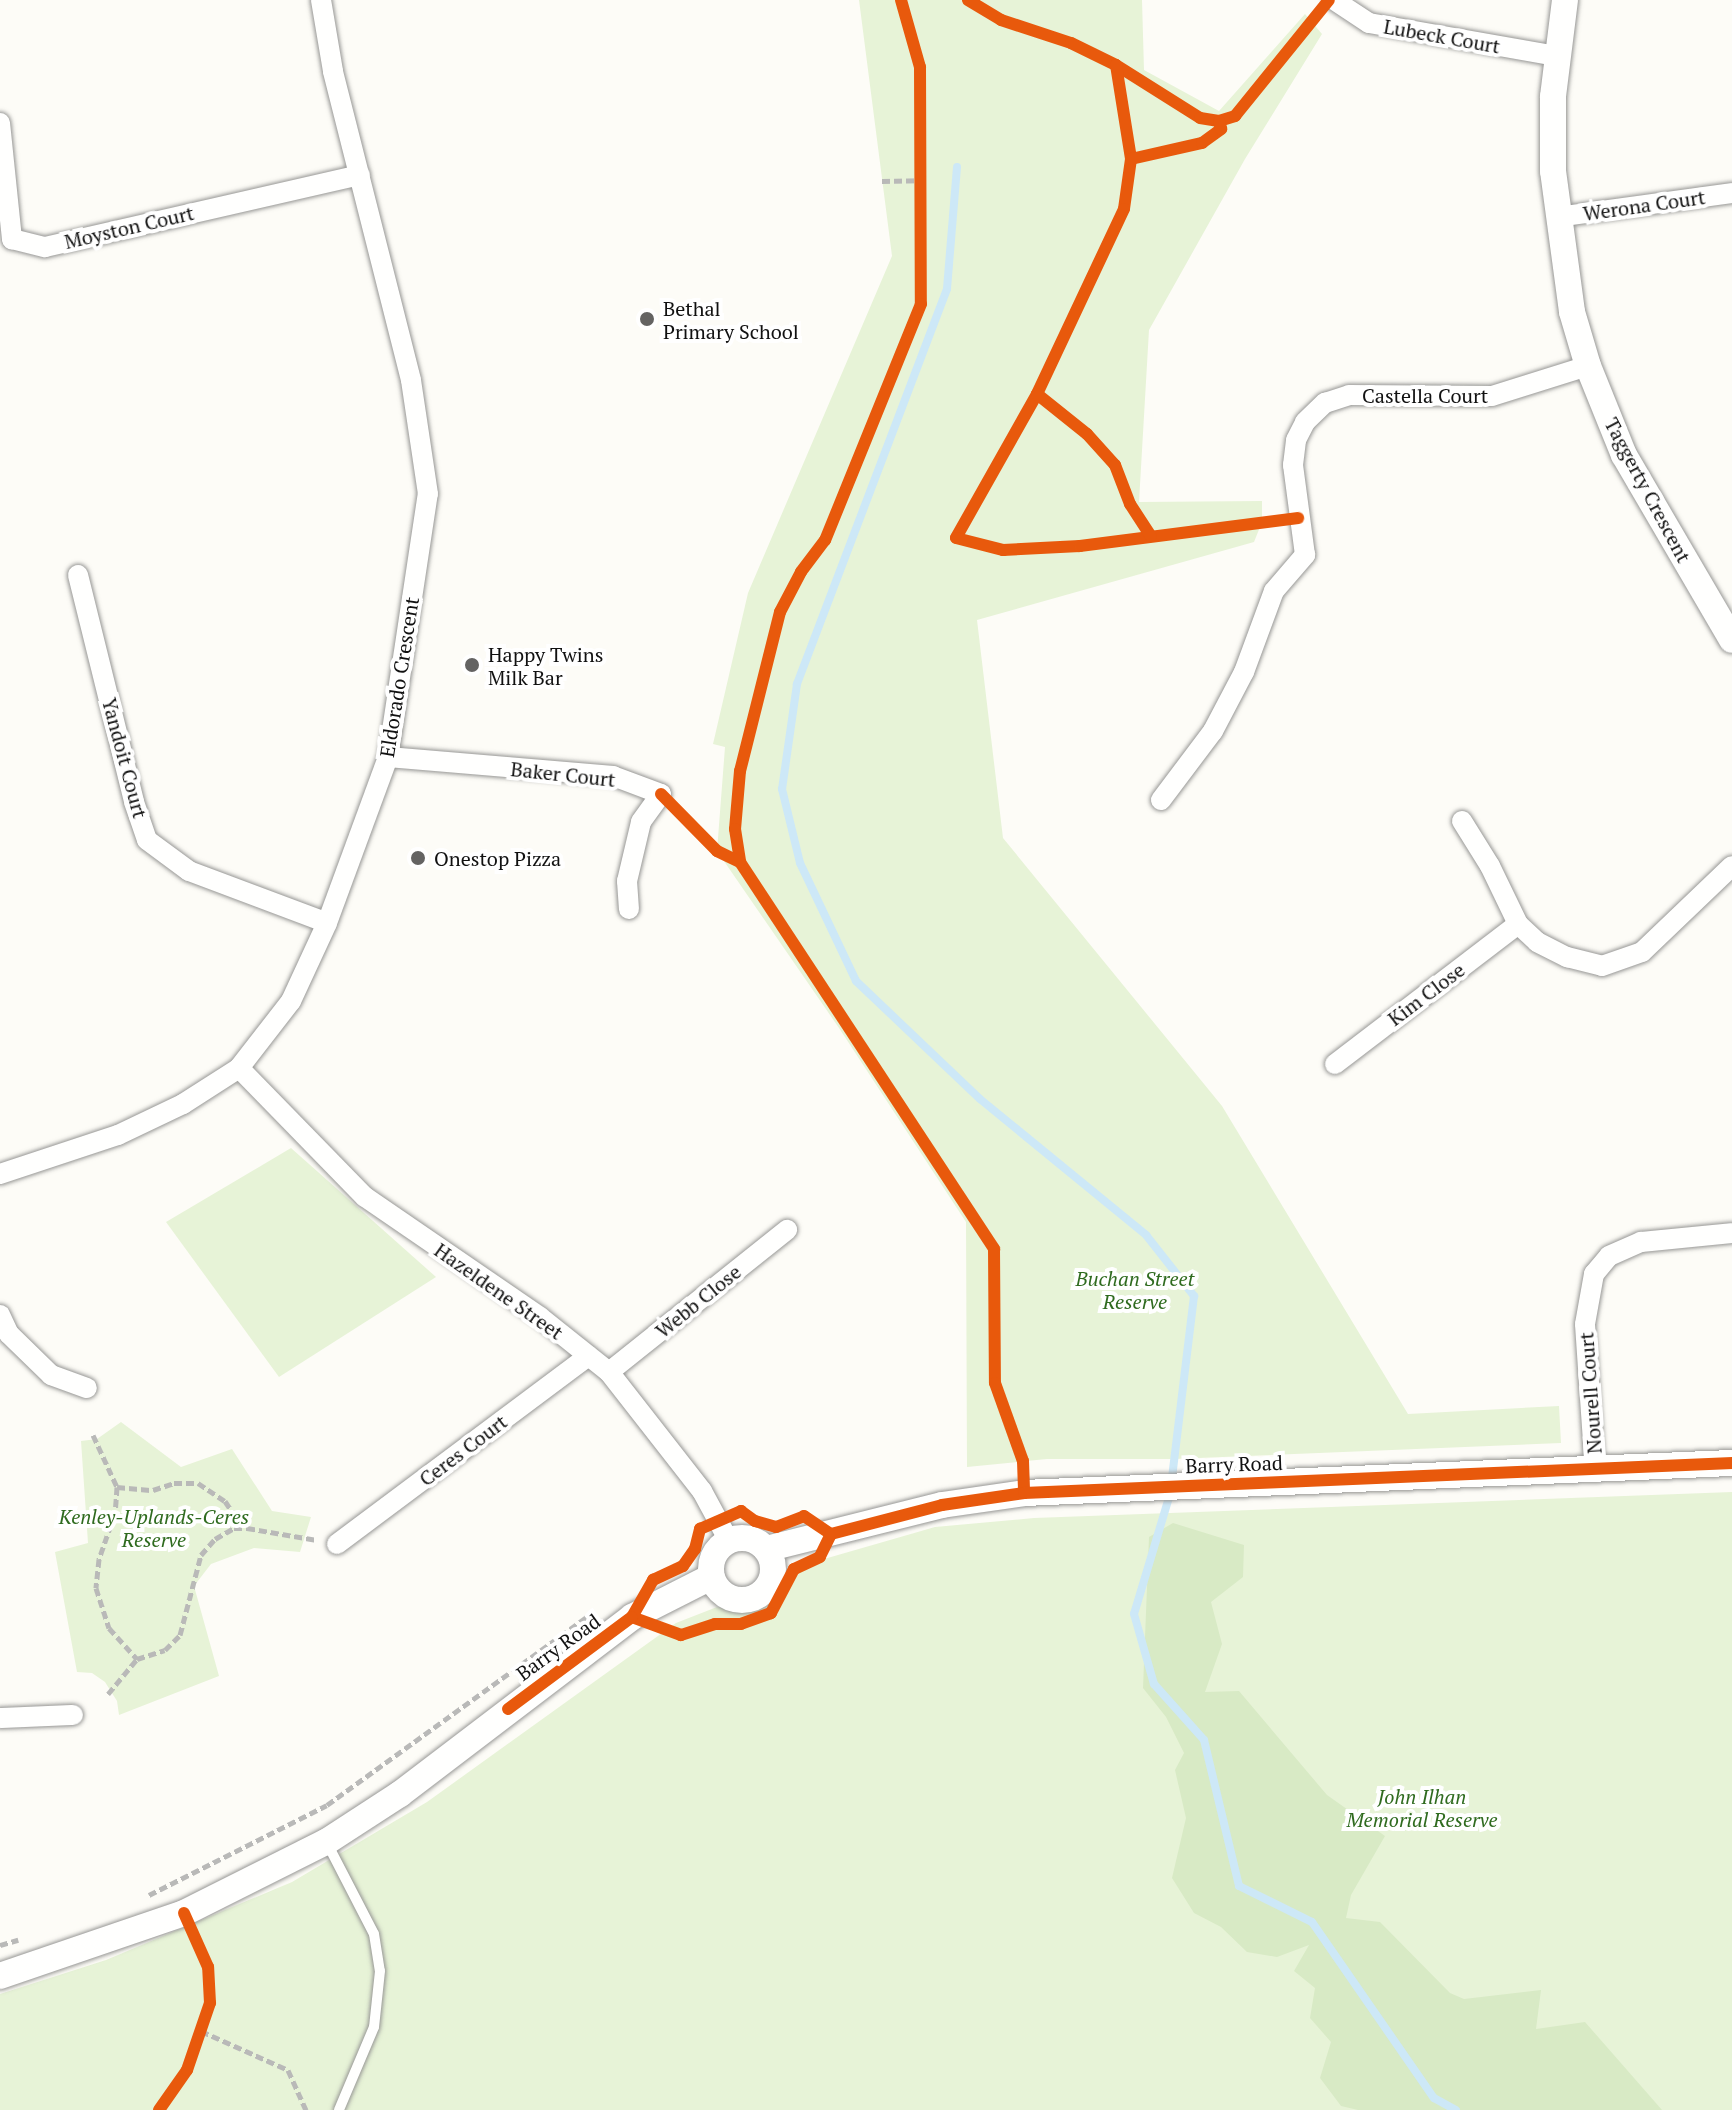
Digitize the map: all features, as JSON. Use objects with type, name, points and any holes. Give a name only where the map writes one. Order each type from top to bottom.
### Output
[{"type":"street","name":"Eldorado Crescent","points":[[0,1174],[118,1135],[183,1104],[239,1068],[291,1001],[327,923],[388,757],[428,494],[411,380],[333,71],[321,0]]},
{"type":"street","name":"Lubeck Court","points":[[1334,0],[1369,23],[1557,56]]},
{"type":"street","name":"Taggerty Crescent","points":[[1565,0],[1557,56],[1552,137],[1557,217],[1572,312],[1588,366],[1624,455],[1732,640]]},
{"type":"street","name":"Moyston Court","points":[[0,123],[12,239],[45,247],[360,175]]},
{"type":"street","name":"Werona Court","points":[[1557,217],[1732,193]]},
{"type":"street","name":"Castella Court","points":[[1161,800],[1213,731],[1244,672],[1274,591],[1305,555],[1293,465],[1296,440],[1305,422],[1325,403],[1349,395],[1492,396],[1588,366]]},
{"type":"street","name":"Yandoit Court","points":[[78,575],[134,802],[147,840],[189,871],[327,923]]},
{"type":"street","name":"Baker Court","points":[[388,757],[613,776],[661,794],[641,822],[627,881],[629,909]]},
{"type":"street","points":[[1462,821],[1490,866],[1518,924],[1537,942],[1567,957],[1602,966],[1642,952],[1732,866]]},
{"type":"street","name":"Kim Close","points":[[1335,1064],[1518,924]]},
{"type":"street","name":"Hazeldene Street","points":[[239,1068],[365,1197],[540,1317],[609,1372],[702,1491],[729,1541]]},
{"type":"street","name":"Webb Close","points":[[609,1372],[787,1230]]},
{"type":"street","name":"Nourell Court","points":[[1595,1471],[1585,1324],[1594,1274],[1609,1256],[1641,1242],[1732,1233]]},
{"type":"street","points":[[0,1315],[9,1334],[51,1375],[87,1388]]},
{"type":"street","name":"Ceres Court","points":[[337,1544],[588,1356]]},
{"type":"street","name":"Barry Road","points":[[766,1549],[942,1505],[1024,1493],[1732,1463]]},
{"type":"street","name":"Barry Road","points":[[1643,1469],[1732,1473]]},
{"type":"street","points":[[749,1539],[766,1549],[773,1568],[771,1578],[767,1587],[751,1599],[731,1599],[715,1586],[711,1577],[712,1560],[729,1541],[749,1539]]},
{"type":"street","name":"Barry Road","points":[[0,1976],[184,1913],[326,1842],[400,1794],[632,1617],[711,1577]]},
{"type":"street","points":[[0,1718],[73,1715]]},
{"type":"lane","points":[[326,1842],[374,1934],[380,1971],[374,2027],[339,2110]]},
{"type":"path","points":[[920,166],[921,195]]},
{"type":"path","points":[[882,181],[921,180]]},
{"type":"path","points":[[93,1435],[117,1487],[115,1513],[99,1559],[96,1588],[109,1628],[137,1659]]},
{"type":"path","points":[[117,1487],[153,1490],[174,1483],[198,1483],[225,1501],[238,1525],[337,1544]]},
{"type":"path","points":[[108,1694],[137,1659],[165,1650],[180,1635],[201,1555],[215,1539],[234,1528],[247,1528]]},
{"type":"path","points":[[139,1899],[169,1888],[327,1805],[581,1620],[605,1607]]},
{"type":"path","points":[[0,1945],[24,1938]]},
{"type":"path","points":[[197,2044],[206,2017]]},
{"type":"path","points":[[201,2031],[288,2070],[306,2110]]},
{"type":"green space","name":"Buchan Street Reserve","points":[[859,0],[1142,0],[1144,70],[1219,111],[1305,14],[1322,34],[1245,159],[1149,330],[1139,502],[1262,501],[1262,522],[1254,542],[977,620],[1003,838],[1222,1106],[1408,1414],[1559,1406],[1561,1443],[1174,1459],[1047,1459],[967,1467],[966,1222],[839,1028],[717,851],[725,747],[713,744],[748,593],[892,256]]},
{"type":"green space","points":[[291,1148],[436,1277],[279,1377],[166,1222]]},
{"type":"green space","name":"Kenley-Uplands-Ceres Reserve","points":[[121,1422],[181,1467],[232,1449],[272,1511],[311,1517],[300,1552],[254,1548],[211,1564],[194,1586],[219,1676],[119,1715],[117,1701],[105,1682],[92,1673],[77,1672],[55,1552],[88,1543],[81,1441],[97,1439]]},
{"type":"green space","name":"John Ilhan Memorial Reserve","points":[[1732,1492],[1732,2110],[0,2110],[0,1994],[106,1960],[292,1882],[427,1802],[676,1623],[717,1607],[751,1610],[769,1600],[786,1570],[935,1527],[1034,1518]]},
{"type":"green space","points":[[1173,1523],[1244,1545],[1243,1577],[1211,1602],[1222,1644],[1205,1692],[1239,1691],[1327,1795],[1385,1836],[1351,1895],[1346,1918],[1380,1922],[1450,1993],[1464,1999],[1541,1990],[1536,2029],[1585,2022],[1662,2110],[1358,2110],[1341,2106],[1320,2078],[1331,2042],[1310,2018],[1315,1988],[1294,1971],[1309,1945],[1277,1957],[1247,1952],[1221,1927],[1194,1913],[1172,1878],[1186,1818],[1175,1770],[1184,1753],[1166,1717],[1143,1688],[1149,1537]]},
{"type":"waterway","points":[[957,167],[947,289],[797,684],[782,789],[800,863],[856,981],[980,1099],[1146,1235],[1194,1296],[1170,1494],[1134,1614],[1154,1684],[1204,1740],[1239,1886],[1312,1922],[1434,2098],[1456,2110]]},
{"type":"cycle path","points":[[901,0],[920,67],[921,304],[825,540],[801,572],[780,612],[740,771],[735,829],[740,862],[994,1249],[995,1383],[1023,1461],[1024,1493]]},
{"type":"cycle path","points":[[968,0],[1001,20],[1071,43],[1116,65],[1200,118],[1219,121],[1235,116],[1329,0]]},
{"type":"cycle path","points":[[1116,65],[1131,159],[1124,209],[1037,394],[956,538],[1003,550],[1080,546],[1298,518]]},
{"type":"cycle path","points":[[1131,159],[1202,143],[1221,129],[1219,121]]},
{"type":"cycle path","points":[[1037,394],[1087,434],[1115,465],[1130,504],[1151,536]]},
{"type":"cycle path","points":[[661,794],[717,851],[740,862]]},
{"type":"cycle path","points":[[831,1534],[942,1505],[1024,1493],[1732,1463]]},
{"type":"cycle path","points":[[741,1511],[755,1521],[776,1527],[804,1516],[831,1534],[820,1557],[794,1569],[771,1613],[741,1624],[715,1624],[681,1635],[632,1617],[653,1580],[683,1566],[695,1549],[700,1529],[741,1511]]},
{"type":"cycle path","points":[[508,1709],[632,1617]]},
{"type":"cycle path","points":[[159,2110],[187,2070],[210,2003],[208,1967],[184,1913]]},
{"type":"place","name":"Bethal Primary School","points":[[647,319]]},
{"type":"place","name":"Happy Twins Milk Bar","points":[[472,665]]},
{"type":"place","name":"Onestop Pizza","points":[[418,858]]}]
